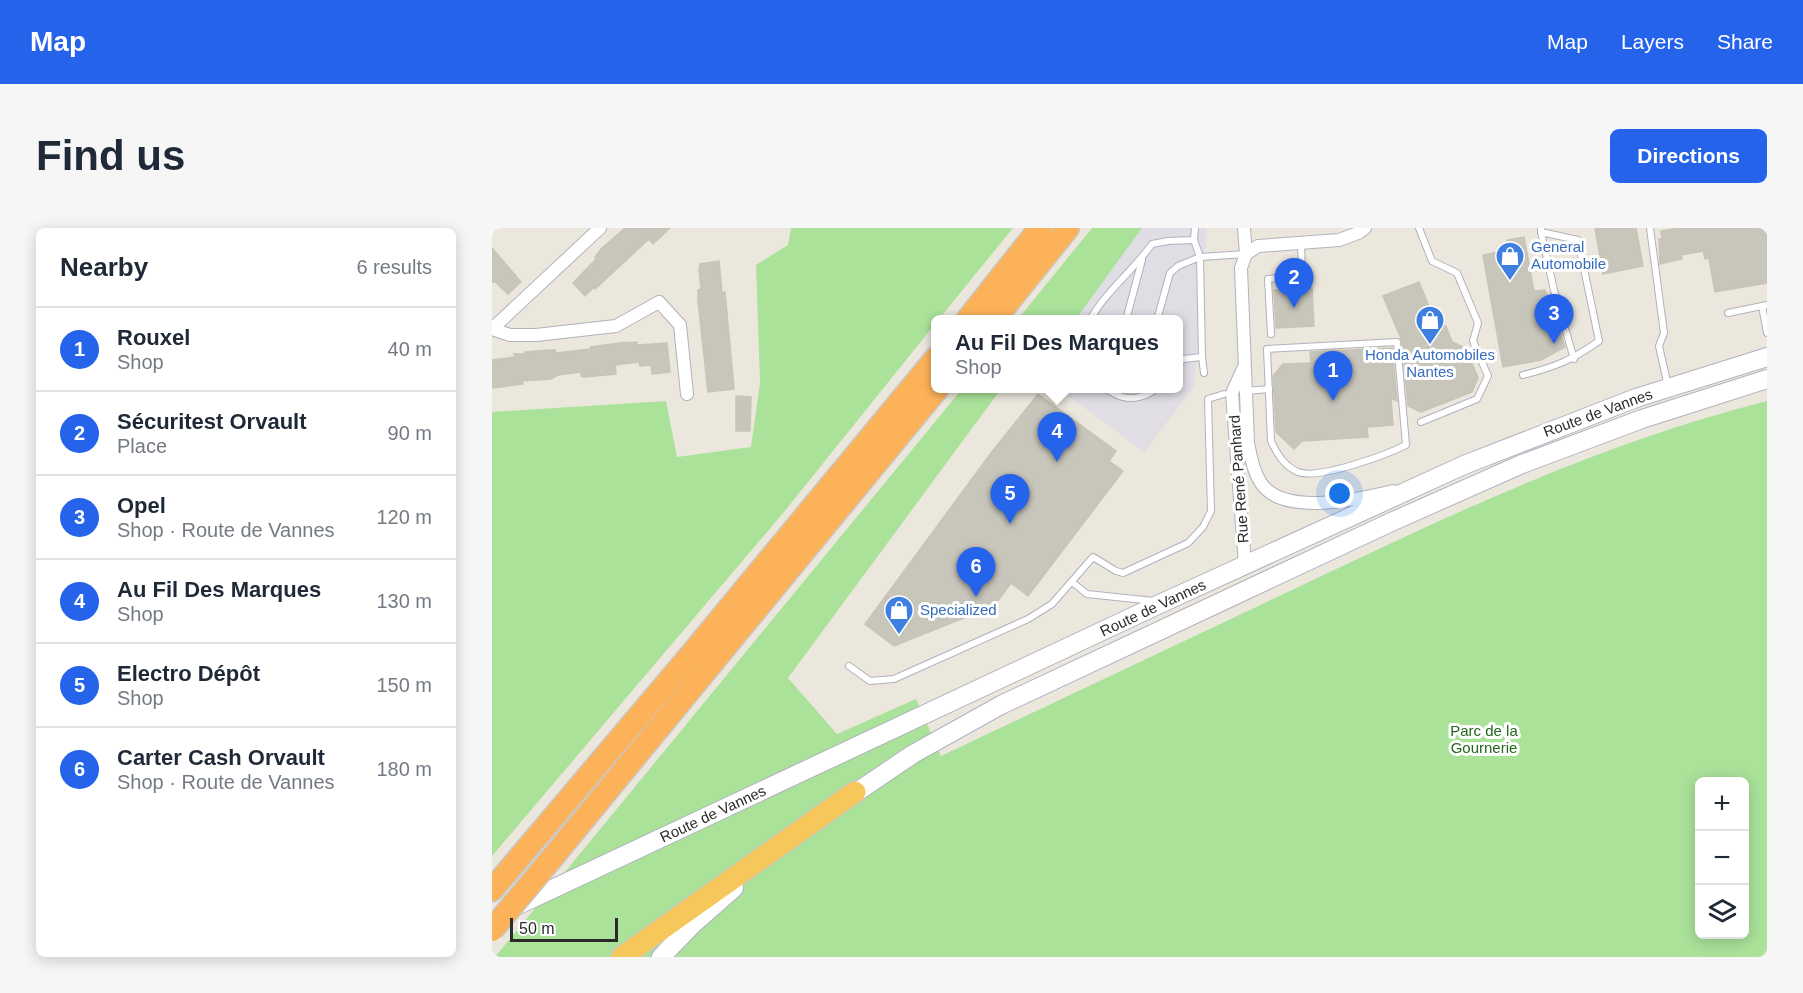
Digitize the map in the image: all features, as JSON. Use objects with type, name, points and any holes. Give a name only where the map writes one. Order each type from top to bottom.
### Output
[{"type":"highway","points":[[971,315],[1040,228]]},
{"type":"highway","points":[[998,315],[1068,228]]},
{"type":"highway","points":[[494,887],[739,597],[931,364]]},
{"type":"highway","points":[[492,930],[935,393]]},
{"type":"highway","points":[[622,957],[855,792]]},
{"type":"main road","name":"Route de Vannes","points":[[492,917],[1164,602],[1429,481],[1514,444],[1636,398],[1767,357]]},
{"type":"main road","name":"Route de Vannes","points":[[661,957],[727,893],[855,792],[913,754],[1001,705],[1389,523],[1533,460],[1642,419],[1767,379]]},
{"type":"street","points":[[600,228],[492,329],[510,335],[536,335],[616,326],[659,302],[680,325],[687,394]]},
{"type":"street","name":"Rue René Panhard","points":[[1244,228],[1245,254],[1242,268],[1248,443],[1252,467],[1261,484],[1272,494],[1286,501],[1328,501],[1365,498],[1429,481]]},
{"type":"street","points":[[1245,254],[1258,246],[1339,240],[1365,228]]},
{"type":"street","name":"Rue René Panhard","points":[[1245,366],[1228,394],[1245,565]]},
{"type":"street","name":"Rue René Panhard","points":[[1228,394],[1246,391]]},
{"type":"lane","points":[[1195,228],[1194,240],[1200,257],[1204,373]]},
{"type":"lane","points":[[1419,228],[1432,261],[1457,273],[1478,323],[1473,341],[1488,376],[1477,399],[1421,422]]},
{"type":"lane","points":[[1650,228],[1664,333],[1659,346],[1669,388]]},
{"type":"lane","points":[[1523,375],[1553,368],[1574,359],[1599,341],[1578,240],[1541,230],[1554,290],[1574,359]]},
{"type":"lane","points":[[1093,315],[1098,306],[1152,244],[1194,240]]},
{"type":"lane","points":[[1270,334],[1268,279],[1302,276],[1301,242]]},
{"type":"lane","points":[[1158,315],[1170,273],[1178,266],[1200,257],[1245,254]]},
{"type":"lane","points":[[1127,315],[1143,257]]},
{"type":"lane","points":[[1728,313],[1764,305],[1767,333]]},
{"type":"lane","points":[[1397,342],[1406,445],[1389,454],[1314,475],[1299,472],[1286,465],[1271,441],[1269,389],[1268,349],[1397,342]]},
{"type":"lane","points":[[1183,360],[1202,357]]},
{"type":"lane","points":[[1246,391],[1269,389]]},
{"type":"lane","points":[[1114,393],[1123,398],[1152,393]]},
{"type":"lane","points":[[849,666],[870,681],[894,679],[1028,619],[1052,604],[1093,557],[1116,571],[1124,573],[1188,543],[1203,527],[1211,511],[1208,399],[1228,394]]},
{"type":"lane","points":[[1072,582],[1087,594],[1164,602]]},
{"type":"shaded area","points":[[1142,228],[1207,228],[1194,387],[1144,452],[1064,393],[1183,393],[1183,315],[1079,315]]},
{"type":"green space","points":[[791,228],[1013,228],[942,315],[931,315],[931,329],[784,512],[492,856],[492,412],[666,401],[677,457],[751,447],[760,383],[756,265],[788,245]]},
{"type":"green space","points":[[1092,228],[1142,228],[1079,315],[1021,315]]},
{"type":"green space","name":"Parc de la Gournerie","points":[[959,393],[998,393],[788,678],[837,734],[916,699],[941,756],[1479,503],[1650,436],[1767,401],[1767,957],[495,957]]},
{"type":"building","points":[[625,228],[670,228],[653,244],[649,239],[585,296],[573,283],[596,259],[601,249]]},
{"type":"building","points":[[1595,228],[1636,228],[1643,266],[1603,274]]},
{"type":"building","points":[[1679,228],[1767,228],[1767,283],[1715,292],[1709,258],[1705,259],[1703,251],[1681,255],[1682,259],[1660,264],[1661,231]]},
{"type":"building","points":[[1524,237],[1534,291],[1545,290],[1565,347],[1541,360],[1503,367],[1483,255],[1509,250],[1507,240]]},
{"type":"building","points":[[492,248],[521,282],[508,294],[492,282]]},
{"type":"building","points":[[719,261],[722,293],[725,292],[734,389],[708,392],[698,301],[698,290],[701,289],[699,269],[700,264]]},
{"type":"building","name":"Honda Automobiles Nantes","points":[[1419,282],[1435,321],[1446,326],[1452,342],[1466,348],[1478,378],[1472,392],[1421,412],[1408,406],[1402,341],[1383,296]]},
{"type":"building","points":[[1312,288],[1314,326],[1276,328],[1274,290]]},
{"type":"building","points":[[637,342],[637,345],[667,343],[670,372],[652,374],[651,365],[640,366],[639,362],[615,365],[616,374],[584,377],[581,376],[581,372],[493,388],[492,360],[515,357],[514,354],[525,354],[525,352],[555,350],[556,353]]},
{"type":"building","points":[[1392,348],[1397,401],[1391,398],[1393,425],[1367,427],[1368,437],[1302,441],[1294,449],[1276,432],[1273,376],[1283,364],[1311,363],[1310,352]]},
{"type":"building","points":[[1038,394],[1116,451],[1109,461],[1123,471],[1028,596],[1011,583],[994,606],[894,646],[865,624],[991,453]]},
{"type":"building","points":[[736,396],[751,397],[750,431],[736,431]]},
{"type":"place","name":"General Automobile","points":[[1510,282]]},
{"type":"place","name":"Sécuritest Orvault","points":[[1294,308]]},
{"type":"place","name":"Opel","points":[[1554,344]]},
{"type":"place","name":"Honda Automobiles Nantes","points":[[1430,346]]},
{"type":"place","name":"Rouxel","points":[[1333,401]]},
{"type":"place","name":"Au Fil Des Marques","points":[[1057,462]]},
{"type":"place","name":"Electro Dépôt","points":[[1010,524]]},
{"type":"place","name":"Carter Cash Orvault","points":[[976,597]]},
{"type":"place","name":"Specialized","points":[[899,636]]}]
